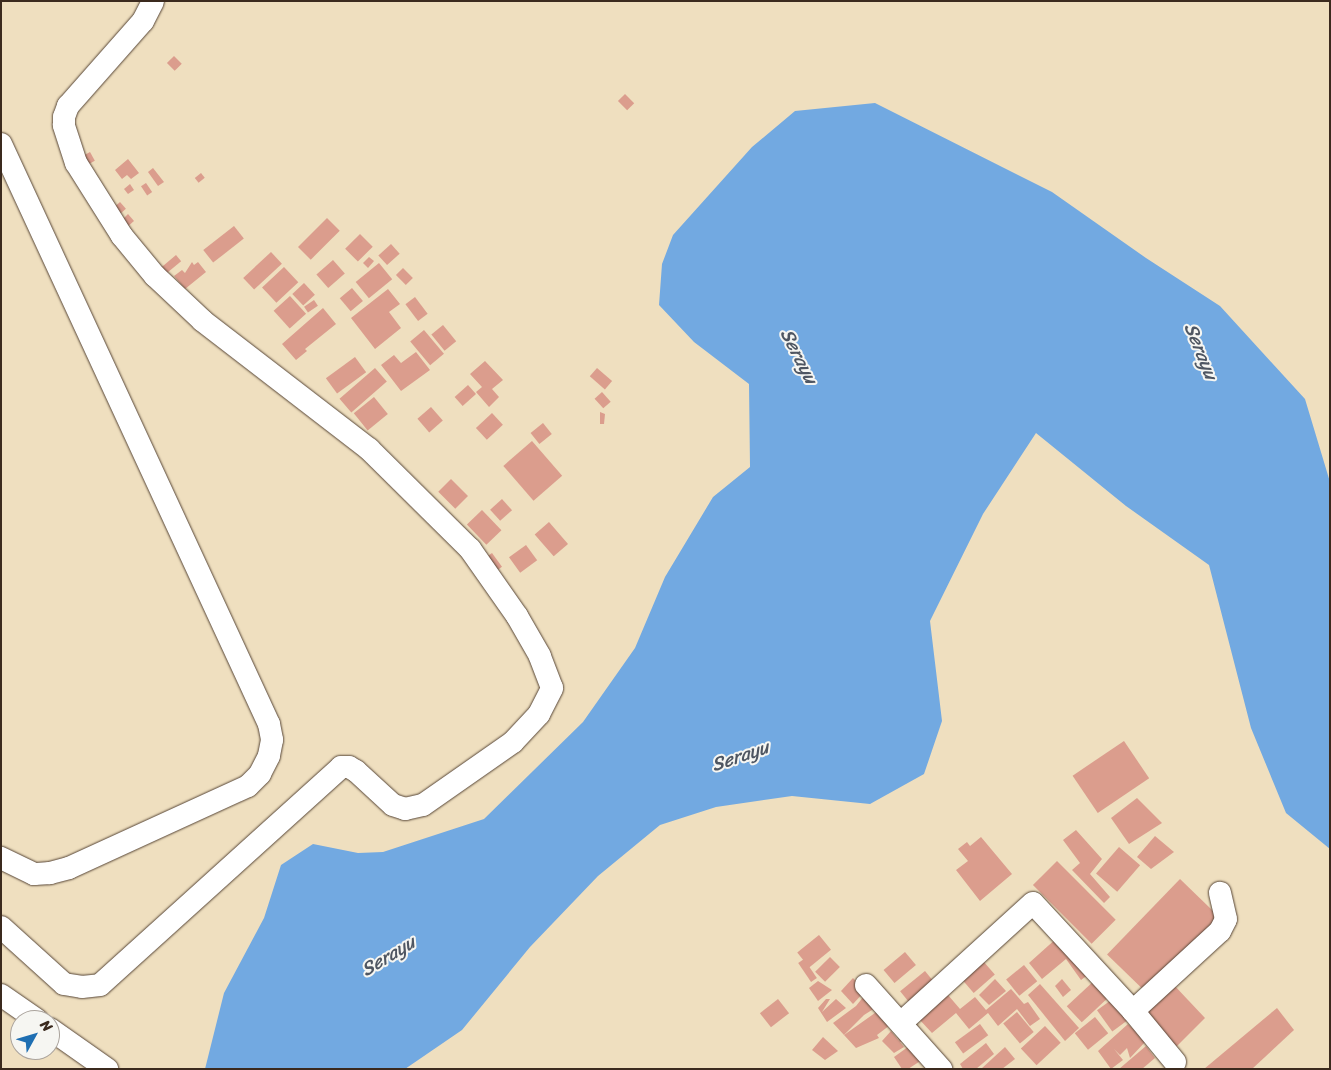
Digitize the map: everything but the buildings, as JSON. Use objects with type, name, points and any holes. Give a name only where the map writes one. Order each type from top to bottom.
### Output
[{"type":"street","points":[[1,927],[64,984],[82,987],[100,985],[341,767],[349,767],[356,771],[393,806],[405,809],[423,805],[513,742],[539,714],[552,688],[540,656],[517,616],[470,549],[369,449],[203,321],[155,276],[122,236],[76,163],[64,125],[64,117],[68,106],[143,21],[153,1]]},
{"type":"street","points":[[1,144],[269,724],[272,740],[269,756],[260,774],[248,786],[69,868],[50,873],[34,874],[1,858]]},
{"type":"street","points":[[1133,1011],[1220,932],[1226,918],[1220,893]]},
{"type":"street","points":[[901,1023],[1033,903],[1133,1011],[1174,1067]]},
{"type":"street","points":[[866,985],[941,1069]]},
{"type":"street","points":[[1,995],[23,1010]]},
{"type":"street","points":[[60,1036],[107,1069]]},
{"type":"water","name":"Serayu","points":[[875,103],[1052,192],[1146,258],[1220,306],[1305,399],[1330,482],[1330,849],[1286,813],[1251,728],[1209,565],[1126,506],[1036,433],[983,514],[930,621],[942,721],[924,774],[870,804],[792,796],[716,807],[660,825],[598,876],[530,947],[462,1030],[405,1069],[205,1069],[224,993],[264,918],[281,865],[313,844],[358,853],[383,852],[484,819],[583,722],[635,648],[665,577],[713,497],[750,467],[749,384],[694,342],[659,305],[662,264],[673,235],[752,147],[795,111]]}]
